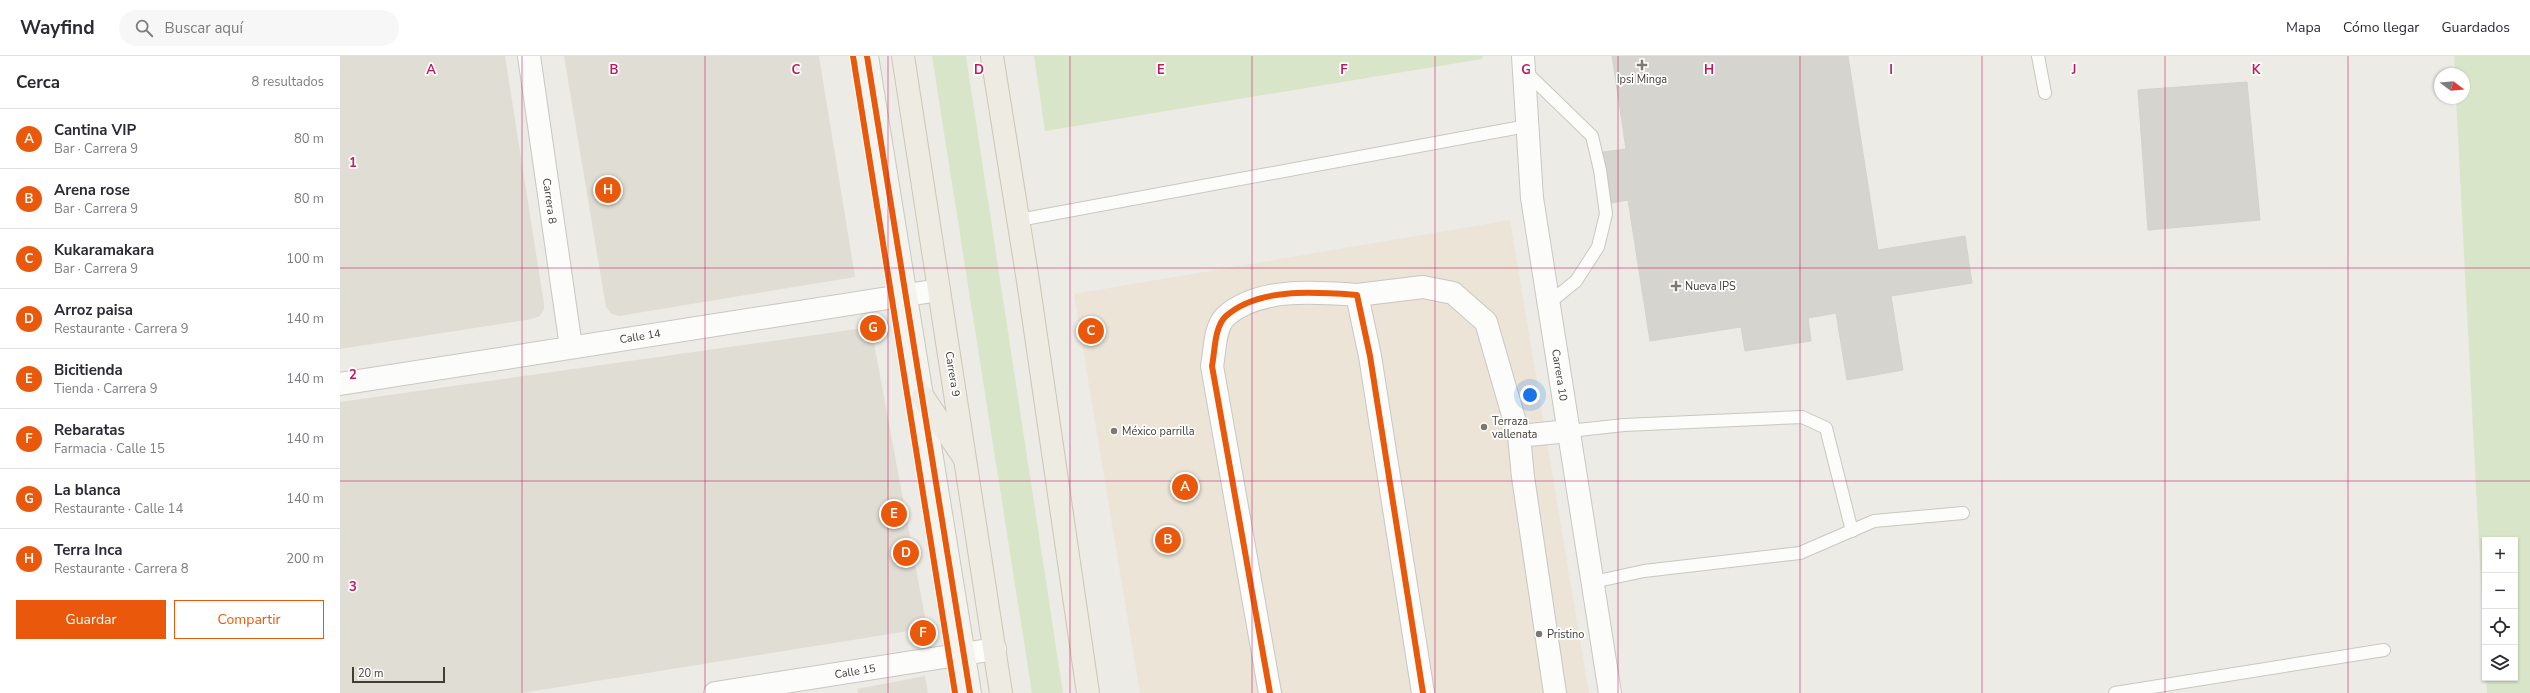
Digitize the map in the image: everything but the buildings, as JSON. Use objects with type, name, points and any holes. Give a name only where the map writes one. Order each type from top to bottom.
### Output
[{"type":"main road","name":"Carrera 9","points":[[903,56],[1001,693]]},
{"type":"main road","points":[[992,56],[1019,220],[1088,693]]},
{"type":"main road","points":[[924,397],[966,461]]},
{"type":"street","name":"Carrera 8","points":[[529,56],[570,347]]},
{"type":"street","points":[[867,56],[904,296],[924,397],[970,693]]},
{"type":"street","name":"Carrera 10","points":[[1523,63],[1532,198],[1610,693]]},
{"type":"street","points":[[1270,693],[1212,366],[1218,330],[1226,317],[1260,297],[1317,292],[1357,295],[1424,287],[1453,294],[1486,322],[1519,436],[1523,477],[1555,693]]},
{"type":"street","name":"Calle 14","points":[[340,384],[939,290]]},
{"type":"street","points":[[1357,295],[1370,356],[1423,693]]},
{"type":"street","points":[[1519,436],[1569,431]]},
{"type":"street","name":"Calle 15","points":[[715,693],[995,649]]},
{"type":"lane","points":[[2038,56],[2045,93]]},
{"type":"lane","points":[[1523,63],[1592,136],[1600,170],[1606,214],[1598,247],[1576,281],[1549,303]]},
{"type":"lane","points":[[1019,220],[1527,126]]},
{"type":"lane","points":[[1569,431],[1654,423],[1802,417],[1826,428],[1852,531]]},
{"type":"lane","points":[[1593,582],[1644,571],[1800,553],[1874,521],[1963,513]]},
{"type":"lane","points":[[2114,693],[2140,691],[2384,650]]},
{"type":"shaded area","points":[[340,56],[505,56],[544,304],[544,309],[540,316],[532,319],[340,349]]},
{"type":"shaded area","points":[[564,56],[819,56],[855,277],[619,316],[612,314],[606,307]]},
{"type":"shaded area","points":[[1510,220],[1589,693],[1140,693],[1074,294]]},
{"type":"shaded area","points":[[871,327],[927,628],[522,693],[340,693],[340,402]]},
{"type":"shaded area","points":[[925,676],[928,693],[858,693],[857,689]]},
{"type":"green space","points":[[932,56],[966,56],[1063,693],[1032,693]]},
{"type":"green space","points":[[1034,56],[1483,56],[1482,59],[1045,131]]},
{"type":"green space","points":[[2454,56],[2530,56],[2530,693],[2487,693],[2486,681],[2518,681],[2518,537],[2482,537],[2482,604],[2456,104],[2470,104],[2470,68],[2455,68]]},
{"type":"cycle path","points":[[853,56],[955,693]]},
{"type":"cycle path","points":[[867,56],[970,693]]},
{"type":"cycle path","points":[[1270,693],[1212,366],[1217,333],[1219,326],[1226,316],[1239,307],[1255,300],[1271,296],[1306,293],[1357,295],[1370,356],[1423,693]]},
{"type":"place","name":"Ipsi Minga","points":[[1642,65]]},
{"type":"place","name":"Terra Inca","points":[[608,190]]},
{"type":"place","name":"Nueva IPS","points":[[1676,286]]},
{"type":"place","name":"La blanca","points":[[873,328]]},
{"type":"place","name":"Kukaramakara","points":[[1091,331]]},
{"type":"place","name":"Terraza vallenata","points":[[1484,427]]},
{"type":"place","name":"México parrilla","points":[[1114,431]]},
{"type":"place","name":"Cantina VIP","points":[[1185,487]]},
{"type":"place","name":"Bicitienda","points":[[894,514]]},
{"type":"place","name":"Arena rose","points":[[1168,540]]},
{"type":"place","name":"Arroz paisa","points":[[906,553]]},
{"type":"place","name":"Rebaratas","points":[[923,633]]},
{"type":"place","name":"Pristino","points":[[1539,634]]}]
